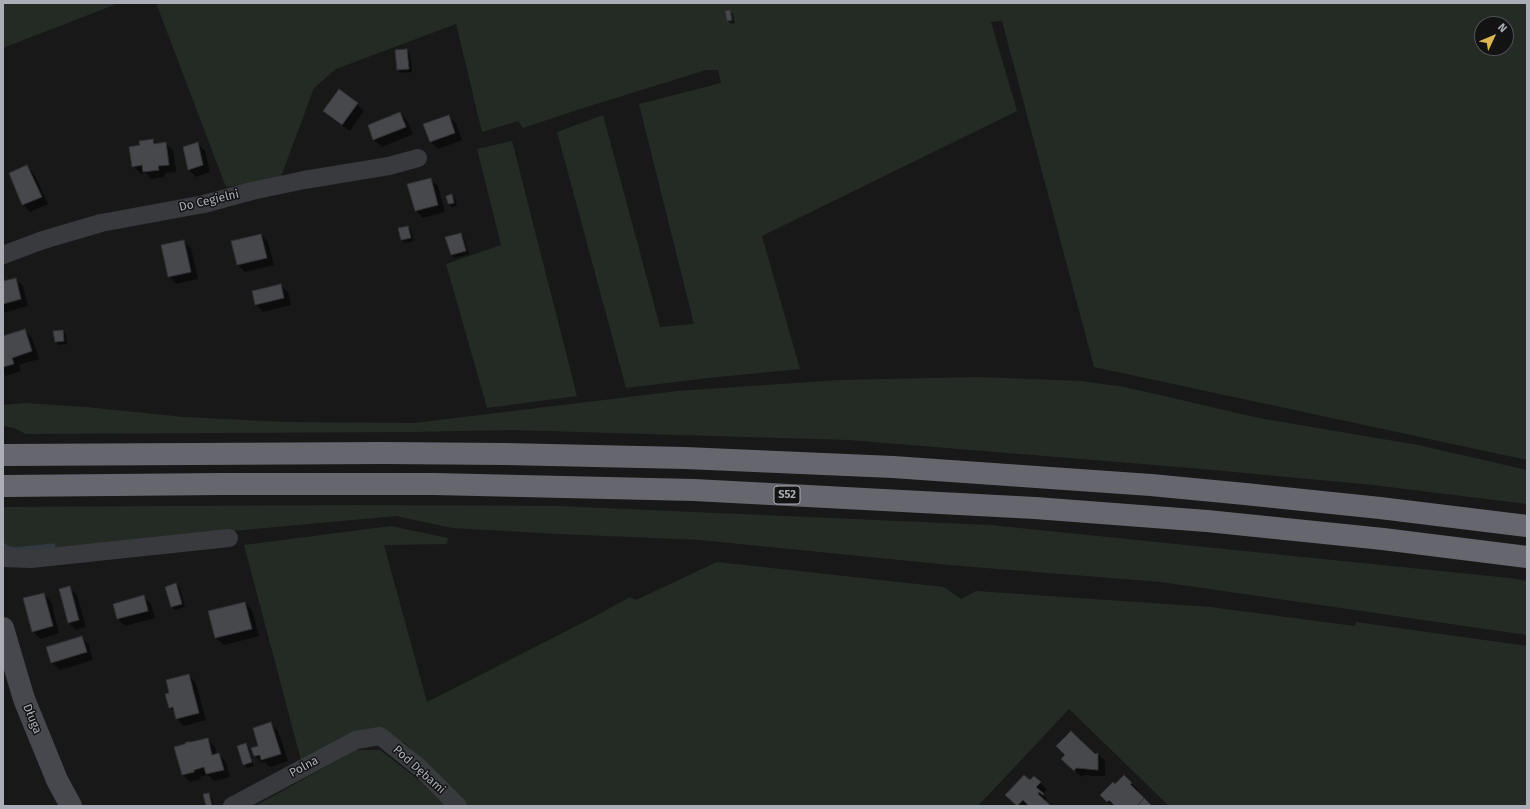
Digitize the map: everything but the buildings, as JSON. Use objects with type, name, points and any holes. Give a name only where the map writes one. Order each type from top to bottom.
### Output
[{"type":"highway","points":[[3,455],[384,453],[505,454],[685,458],[893,467],[1229,492],[1380,508],[1527,526]]},
{"type":"highway","name":"S52","points":[[3,486],[434,484],[694,490],[1035,508],[1199,520],[1383,539],[1527,557]]},
{"type":"street","name":"Do Cegielni","points":[[3,256],[43,240],[100,223],[204,204],[252,191],[304,180],[389,166],[418,158]]},
{"type":"street","points":[[3,558],[31,559],[229,538]]},
{"type":"street","name":"Długa","points":[[3,628],[24,699],[56,780],[71,806]]},
{"type":"street","name":"Polna","points":[[232,806],[356,740],[380,736]]},
{"type":"street","name":"Pod Dębami","points":[[380,736],[420,768],[458,806]]},
{"type":"shaded area","points":[[3,3],[119,3],[3,48]]},
{"type":"shaded area","points":[[156,3],[1527,3],[1527,460],[1094,367],[1002,21],[991,22],[1017,111],[762,236],[800,369],[626,388],[557,132],[603,115],[660,327],[694,324],[639,104],[721,83],[718,70],[706,70],[523,128],[518,121],[482,132],[456,24],[336,69],[314,88],[280,179],[226,187]]},
{"type":"shaded area","points":[[512,141],[577,396],[487,408],[446,264],[501,245],[477,149]]},
{"type":"shaded area","points":[[979,377],[1081,381],[1125,387],[1259,418],[1418,445],[1527,470],[1527,504],[1373,485],[1191,468],[849,440],[512,430],[26,434],[14,428],[3,426],[3,405],[25,403],[86,407],[184,417],[285,422],[414,423],[678,391],[839,380]]},
{"type":"shaded area","points":[[359,505],[558,506],[990,525],[1509,578],[1527,581],[1527,635],[1161,582],[949,565],[700,540],[452,528],[396,516],[3,551],[3,507]]},
{"type":"shaded area","points":[[391,526],[448,538],[447,544],[384,545],[427,702],[630,597],[636,600],[717,562],[944,587],[961,599],[976,591],[1210,607],[1355,626],[1356,622],[1527,646],[1527,806],[1169,806],[1069,709],[978,806],[467,806],[405,743],[384,734],[302,764],[244,545]]},
{"type":"shaded area","points":[[356,750],[380,750],[414,776],[446,806],[255,806]]},
{"type":"waterway","points":[[3,545],[14,550],[53,546]]}]
